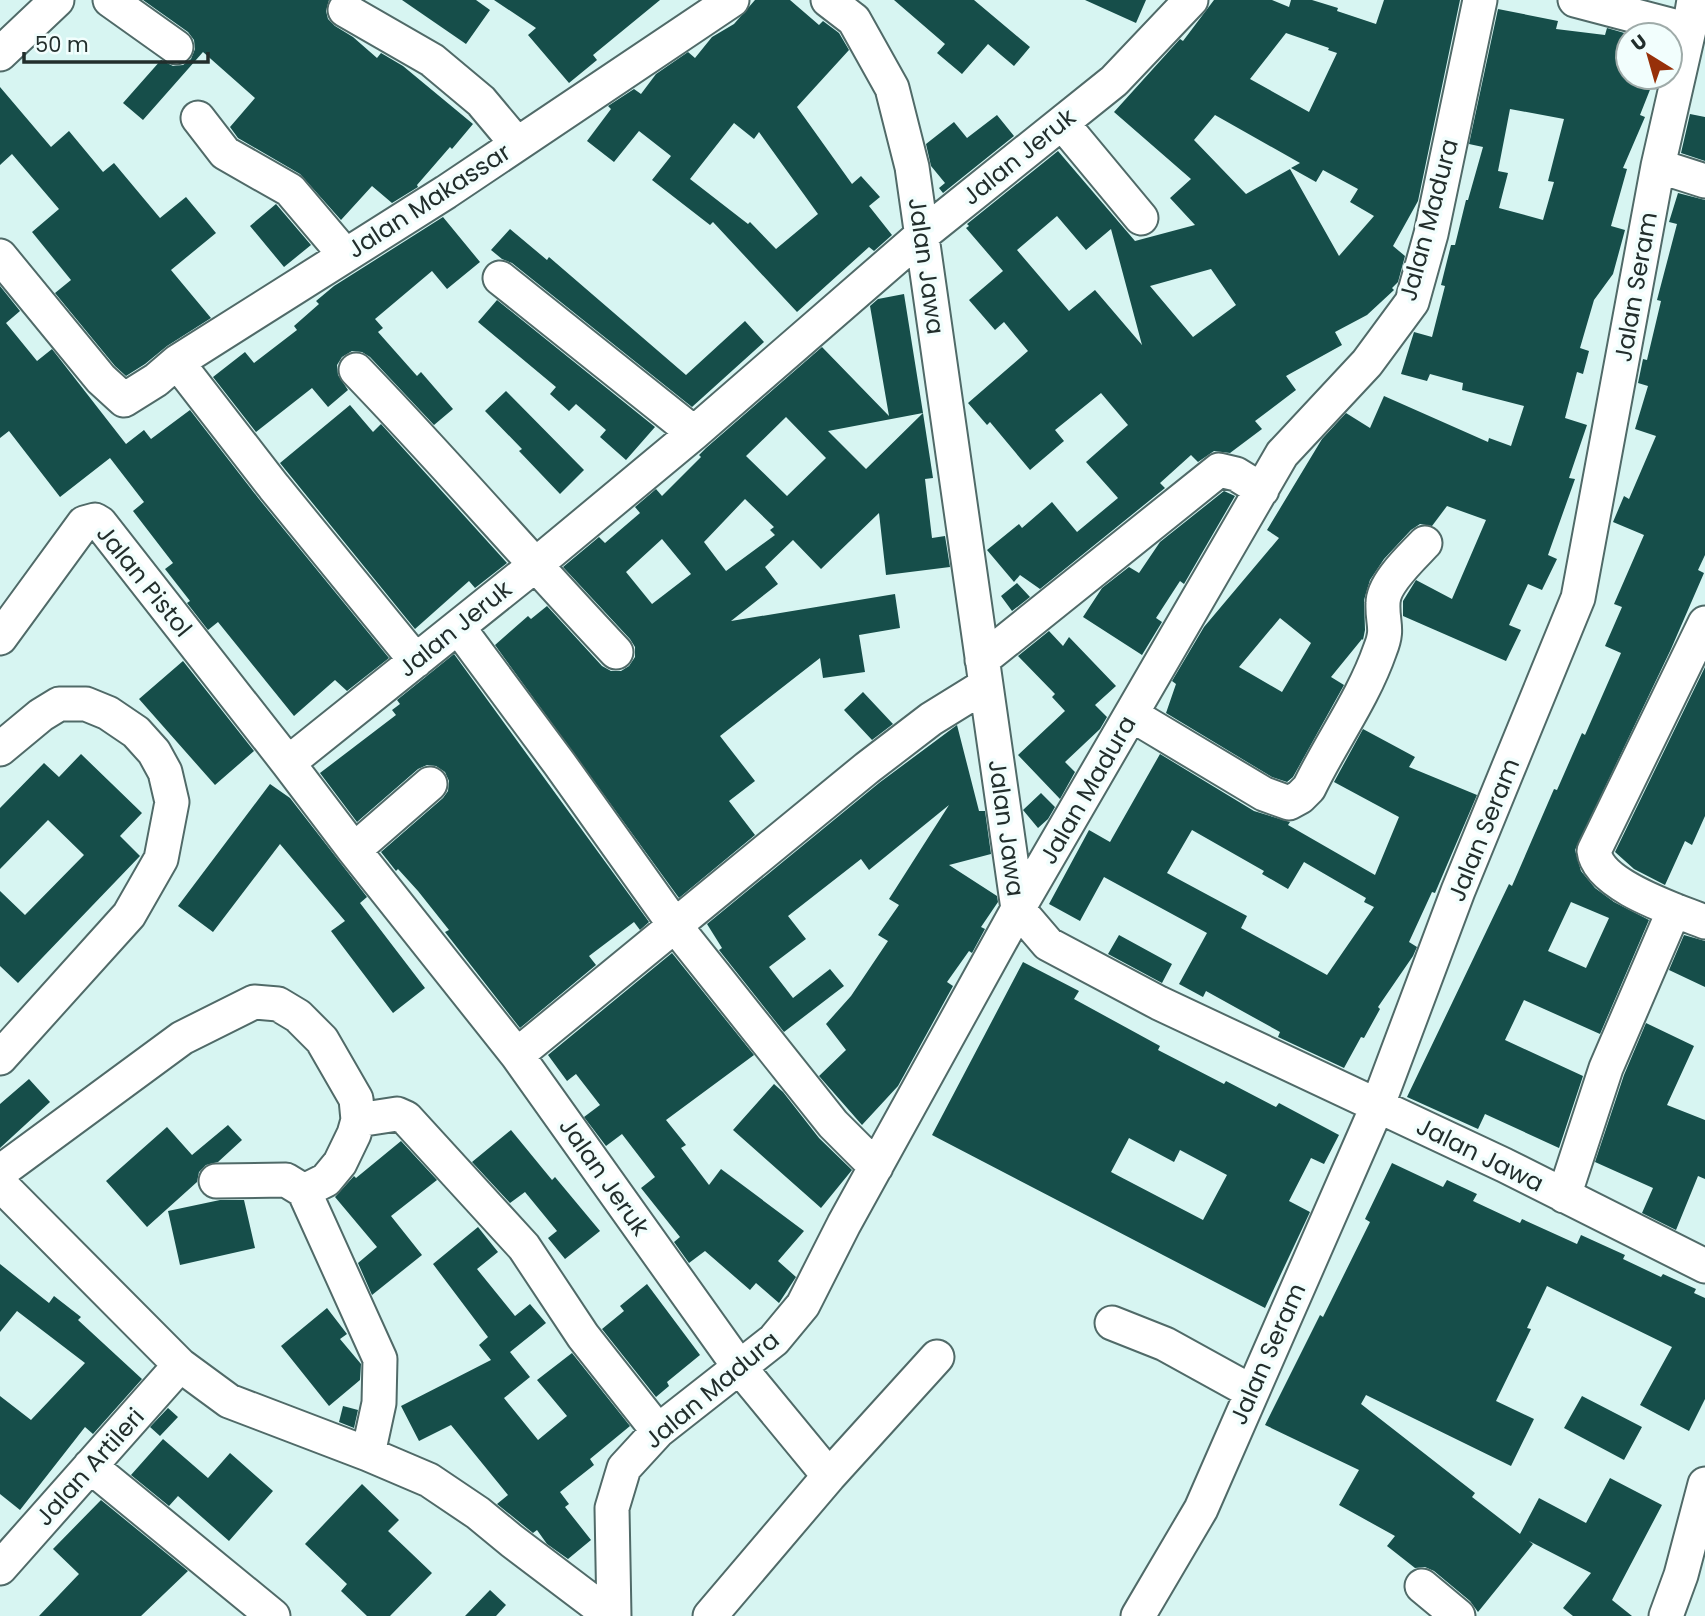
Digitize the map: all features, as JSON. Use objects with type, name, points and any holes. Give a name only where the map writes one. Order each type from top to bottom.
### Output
[{"type":"street","points":[[0,54],[57,0]]},
{"type":"street","points":[[110,0],[176,47]]},
{"type":"street","name":"Jalan Makassar","points":[[0,256],[101,379],[124,400],[156,380],[177,362],[517,144],[733,0]]},
{"type":"street","name":"Jalan Jawa","points":[[828,0],[854,20],[892,88],[912,167],[1018,909],[1048,944],[1159,1003],[1504,1165],[1705,1266]]},
{"type":"street","name":"Jalan Jeruk","points":[[829,1476],[740,1368],[517,1055],[288,763],[534,566],[694,433],[922,235],[1114,81],[1191,0]]},
{"type":"street","name":"Jalan Madura","points":[[613,1616],[612,1508],[624,1468],[658,1431],[774,1340],[803,1305],[1018,909],[1283,454],[1367,363],[1412,302],[1431,234],[1480,0]]},
{"type":"street","points":[[1575,0],[1692,15]]},
{"type":"street","points":[[345,10],[432,61],[481,101],[517,144]]},
{"type":"street","name":"Jalan Seram","points":[[1138,1616],[1200,1509],[1377,1107],[1458,891],[1578,598],[1658,166],[1692,15]]},
{"type":"street","points":[[198,118],[225,153],[290,190],[345,255]]},
{"type":"street","points":[[1062,122],[1141,218]]},
{"type":"street","points":[[1658,166],[1705,181]]},
{"type":"street","points":[[500,278],[694,433]]},
{"type":"street","points":[[177,362],[274,487],[416,661]]},
{"type":"street","points":[[356,370],[616,652]]},
{"type":"street","points":[[517,1055],[867,768],[932,719],[1219,470],[1236,474],[1262,490]]},
{"type":"street","name":"Jalan Pistol","points":[[0,638],[84,523],[95,520],[288,763]]},
{"type":"street","points":[[1132,715],[1264,794],[1289,803],[1300,797],[1309,788],[1380,651],[1386,630],[1382,600],[1399,570],[1425,543]]},
{"type":"street","points":[[1705,623],[1594,851],[1595,859],[1603,870],[1640,896],[1705,922]]},
{"type":"street","points":[[458,627],[676,926],[833,1124],[876,1167]]},
{"type":"street","points":[[0,750],[41,715],[59,704],[86,704],[108,713],[135,732],[154,751],[165,772],[172,802],[161,859],[129,915],[0,1058]]},
{"type":"street","points":[[354,850],[430,784]]},
{"type":"street","points":[[1564,1196],[1606,1068],[1674,910]]},
{"type":"street","points":[[0,1172],[182,1038],[254,1002],[278,1004],[298,1016],[322,1040],[356,1099],[358,1120],[340,1163],[326,1180],[304,1191]]},
{"type":"street","points":[[358,1120],[397,1114],[405,1118],[524,1247],[583,1336],[658,1431]]},
{"type":"street","points":[[216,1181],[286,1180],[304,1191],[380,1359],[379,1403],[368,1454]]},
{"type":"street","points":[[0,1184],[180,1365],[229,1401],[429,1480],[478,1513],[613,1616]]},
{"type":"street","points":[[1112,1323],[1165,1344],[1252,1392]]},
{"type":"street","points":[[710,1616],[829,1476],[937,1357]]},
{"type":"street","name":"Jalan Artileri","points":[[4,1555],[90,1466],[180,1365]]},
{"type":"street","points":[[90,1466],[273,1616]]},
{"type":"street","points":[[1666,1616],[1681,1575],[1705,1485]]},
{"type":"street","points":[[1422,1586],[1458,1616]]},
{"type":"building","points":[[143,0],[329,0],[326,11],[328,19],[335,26],[353,37],[377,58],[381,53],[403,66],[473,124],[452,149],[450,147],[418,187],[392,203],[372,186],[341,220],[300,174],[238,138],[230,127],[255,98],[203,52],[143,120],[123,103],[161,60],[173,66],[183,65],[191,59],[195,49],[194,40],[188,32]]},
{"type":"building","points":[[402,0],[476,0],[490,10],[466,44]]},
{"type":"building","points":[[494,0],[660,0],[593,55],[597,60],[569,83],[528,35],[536,28]]},
{"type":"building","points":[[755,0],[790,0],[819,25],[823,21],[839,33],[849,50],[797,107],[852,184],[861,176],[880,197],[869,206],[892,235],[874,251],[869,247],[797,312],[713,222],[710,225],[652,180],[671,156],[639,131],[614,162],[587,141],[611,109],[608,106],[634,89],[641,94],[656,74],[688,52],[695,58],[712,37],[734,24]],"holes":[[[734,123],[754,139],[759,132],[818,214],[776,249],[750,222],[748,224],[690,179]]]},
{"type":"building","points":[[894,0],[974,0],[1030,47],[1014,66],[988,44],[962,74],[937,53],[945,44]]},
{"type":"building","points":[[1085,0],[1146,0],[1136,23]]},
{"type":"building","points":[[1214,0],[1272,0],[1289,7],[1291,0],[1312,0],[1376,24],[1384,0],[1460,0],[1418,201],[1393,246],[1405,256],[1398,282],[1392,288],[1394,290],[1367,315],[1335,332],[1342,345],[1286,376],[1296,390],[1255,421],[1262,429],[1230,453],[1214,451],[1198,462],[1191,455],[1160,483],[1165,488],[1040,589],[1020,575],[1014,582],[987,550],[1019,524],[1022,528],[1052,502],[1077,532],[1118,498],[1086,462],[1128,425],[1101,393],[1055,430],[1064,441],[1030,470],[990,422],[987,425],[968,403],[1028,351],[1004,322],[995,330],[969,300],[1003,271],[966,228],[969,226],[967,224],[1058,151],[1135,241],[1195,225],[1170,198],[1191,179],[1114,112],[1180,39],[1183,41]],"holes":[[[1286,33],[1337,53],[1309,112],[1250,79]],[[1215,115],[1300,163],[1291,168],[1316,182],[1323,170],[1358,189],[1350,202],[1374,216],[1339,256],[1290,169],[1246,194],[1194,140]],[[1057,216],[1086,250],[1111,229],[1142,345],[1095,290],[1069,311],[1017,250]],[[1211,269],[1236,305],[1193,337],[1150,286]]]},
{"type":"building","points":[[1498,9],[1558,21],[1556,29],[1605,35],[1607,28],[1614,30],[1614,91],[1649,91],[1640,115],[1645,117],[1623,168],[1627,169],[1611,226],[1625,230],[1613,274],[1594,300],[1580,348],[1589,351],[1583,374],[1577,372],[1565,418],[1587,425],[1569,478],[1575,479],[1548,555],[1557,559],[1542,590],[1528,584],[1509,625],[1521,630],[1506,661],[1403,616],[1403,601],[1416,580],[1452,599],[1486,520],[1447,506],[1432,526],[1420,524],[1411,530],[1384,559],[1370,580],[1364,600],[1363,640],[1331,677],[1344,685],[1293,777],[1287,782],[1272,777],[1166,713],[1176,684],[1172,681],[1204,627],[1279,538],[1267,530],[1322,439],[1346,413],[1370,428],[1384,396],[1488,442],[1489,438],[1511,446],[1524,406],[1462,390],[1463,383],[1430,374],[1427,381],[1401,374],[1414,332],[1432,337],[1445,286],[1441,285],[1451,245],[1455,245],[1483,147],[1469,144]],"holes":[[[1510,109],[1564,119],[1548,181],[1554,182],[1543,220],[1499,208],[1508,173],[1498,171]],[[1280,618],[1311,643],[1282,692],[1239,667]]]},
{"type":"building","points":[[0,87],[51,147],[69,131],[103,172],[114,163],[160,218],[186,197],[216,233],[171,270],[211,318],[126,376],[55,293],[71,280],[32,232],[59,209],[12,154],[0,165]]},
{"type":"building","points":[[1690,114],[1705,117],[1705,161],[1681,153]]},
{"type":"building","points":[[997,115],[1014,136],[943,193],[939,188],[945,183],[931,166],[926,144],[954,122],[967,138]]},
{"type":"building","points":[[1678,193],[1705,200],[1705,555],[1698,570],[1704,573],[1671,649],[1575,850],[1581,871],[1595,888],[1614,902],[1649,920],[1600,1034],[1524,1000],[1505,1040],[1583,1076],[1559,1148],[1485,1114],[1478,1129],[1407,1097],[1509,884],[1512,886],[1554,789],[1557,790],[1582,733],[1585,735],[1621,653],[1605,646],[1622,607],[1614,604],[1644,535],[1613,522],[1624,496],[1629,499],[1656,436],[1635,429],[1648,386],[1638,383],[1643,359],[1647,360],[1661,301],[1657,300],[1677,224],[1669,222]],"holes":[[[1571,902],[1609,918],[1586,968],[1548,951]]]},
{"type":"building","points":[[276,204],[311,245],[284,267],[250,226]]},
{"type":"building","points":[[443,217],[480,262],[447,289],[432,271],[375,319],[383,328],[378,332],[417,376],[421,372],[453,409],[434,425],[370,357],[362,352],[352,351],[342,357],[337,365],[338,375],[348,390],[328,407],[312,388],[256,432],[213,377],[245,352],[254,363],[297,330],[294,326],[319,304],[316,301],[334,286]]},
{"type":"building","points":[[510,229],[547,260],[549,257],[686,375],[745,321],[764,342],[692,407],[512,263],[491,250]]},
{"type":"building","points":[[0,286],[20,311],[6,323],[37,361],[52,349],[126,444],[144,430],[151,439],[190,410],[389,658],[347,691],[335,680],[294,716],[218,622],[208,630],[187,603],[190,601],[165,569],[173,563],[133,511],[144,502],[110,458],[60,497],[9,431],[0,438]]},
{"type":"building","points":[[904,294],[923,413],[933,478],[925,479],[932,538],[945,536],[950,567],[886,575],[879,513],[821,569],[793,540],[765,567],[778,584],[731,621],[895,594],[900,628],[859,635],[865,672],[823,678],[820,658],[720,736],[755,781],[729,801],[755,835],[679,898],[495,645],[528,616],[531,619],[547,606],[602,666],[611,671],[621,671],[629,666],[635,657],[635,647],[630,639],[563,567],[599,537],[605,543],[640,513],[635,507],[656,489],[662,496],[701,457],[699,455],[706,448],[822,347],[889,416],[870,306],[878,299]],"holes":[[[923,413],[866,469],[828,431]],[[786,417],[826,458],[787,496],[746,456]],[[745,499],[774,527],[770,530],[775,535],[726,571],[704,542]],[[662,539],[691,574],[652,604],[626,572]]]},
{"type":"building","points":[[497,300],[655,427],[626,460],[600,437],[606,430],[576,404],[569,411],[550,394],[556,387],[478,322]]},
{"type":"building","points":[[506,391],[584,470],[560,494],[485,411]]},
{"type":"building","points":[[350,405],[373,432],[381,424],[507,563],[475,588],[469,581],[415,629],[280,463]]},
{"type":"building","points":[[1224,491],[1235,496],[1184,584],[1180,581],[1156,618],[1162,622],[1142,655],[1083,617],[1102,588],[1129,567],[1139,573],[1160,542]]},
{"type":"building","points":[[1017,583],[1030,597],[1012,611],[1001,596]]},
{"type":"building","points":[[1049,631],[1063,646],[1069,637],[1116,686],[1095,705],[1107,717],[1100,729],[1065,762],[1075,772],[1060,799],[1018,755],[1065,711],[1052,697],[1055,694],[1018,656]]},
{"type":"building","points":[[454,654],[649,922],[640,930],[634,922],[589,956],[596,965],[520,1028],[445,932],[449,930],[418,891],[398,869],[396,871],[381,852],[443,798],[448,791],[449,781],[445,772],[436,766],[427,765],[418,769],[357,822],[320,773],[396,715],[392,710],[400,704],[397,700]]},
{"type":"building","points":[[183,661],[254,751],[215,785],[139,699]]},
{"type":"building","points":[[1705,667],[1705,816],[1692,845],[1685,841],[1665,885],[1634,869],[1615,852]]},
{"type":"building","points":[[863,692],[893,724],[872,740],[844,710]]},
{"type":"building","points":[[957,725],[979,811],[985,811],[991,854],[949,865],[997,896],[998,902],[981,927],[985,929],[972,953],[969,951],[947,982],[953,986],[898,1086],[862,1125],[819,1076],[846,1050],[826,1024],[851,996],[888,941],[878,935],[899,905],[889,899],[949,805],[869,870],[861,859],[788,916],[806,939],[769,967],[793,998],[830,969],[844,986],[784,1032],[719,950],[722,948],[707,924],[879,783]]},
{"type":"building","points":[[1363,729],[1415,757],[1409,767],[1477,795],[1435,893],[1432,892],[1409,942],[1417,947],[1413,956],[1378,1007],[1380,1009],[1364,1038],[1361,1037],[1344,1068],[1278,1037],[1280,1032],[1206,991],[1203,997],[1179,984],[1207,933],[1104,877],[1080,921],[1049,904],[1089,830],[1110,842],[1160,754],[1254,811],[1290,822],[1288,825],[1375,875],[1399,817],[1334,782]],"holes":[[[1192,830],[1264,871],[1262,874],[1288,889],[1304,862],[1366,898],[1364,902],[1374,907],[1327,975],[1241,928],[1247,916],[1167,873]]]},
{"type":"building","points":[[81,754],[142,813],[120,836],[140,856],[18,983],[0,966],[0,891],[25,915],[84,855],[48,820],[0,869],[0,808],[44,763],[59,777]]},
{"type":"building","points":[[270,784],[290,798],[367,897],[360,903],[425,988],[393,1013],[331,931],[345,921],[280,844],[213,932],[178,906]]},
{"type":"building","points":[[1041,793],[1055,807],[1048,819],[1038,828],[1023,810]]},
{"type":"building","points":[[1119,935],[1172,964],[1162,983],[1108,954]]},
{"type":"building","points":[[1684,935],[1705,941],[1705,987],[1669,970]]},
{"type":"building","points":[[672,953],[754,1055],[666,1120],[686,1145],[681,1148],[709,1185],[721,1169],[804,1231],[778,1261],[796,1277],[779,1303],[756,1283],[750,1290],[705,1251],[689,1263],[674,1242],[680,1237],[641,1188],[655,1177],[622,1134],[606,1146],[584,1117],[600,1105],[576,1074],[567,1081],[548,1055]]},
{"type":"building","points":[[1023,962],[1079,991],[1074,999],[1160,1046],[1158,1050],[1276,1107],[1279,1103],[1339,1135],[1324,1164],[1311,1158],[1289,1201],[1310,1212],[1265,1308],[932,1135]],"holes":[[[1129,1138],[1174,1162],[1180,1150],[1227,1175],[1203,1220],[1111,1172]]]},
{"type":"building","points":[[1646,1023],[1694,1046],[1667,1105],[1705,1120],[1705,1179],[1698,1176],[1676,1230],[1642,1213],[1653,1188],[1595,1162],[1624,1075]]},
{"type":"building","points":[[29,1079],[50,1102],[0,1148],[0,1104]]},
{"type":"building","points":[[774,1084],[819,1138],[852,1170],[821,1208],[733,1130]]},
{"type":"building","points":[[228,1125],[242,1140],[218,1162],[206,1165],[199,1172],[197,1182],[147,1227],[106,1181],[167,1127],[192,1155]]},
{"type":"building","points":[[511,1130],[552,1180],[555,1177],[600,1231],[565,1259],[548,1238],[557,1231],[525,1192],[510,1203],[472,1162]]},
{"type":"building","points":[[401,1141],[437,1180],[391,1216],[422,1255],[372,1295],[358,1263],[377,1247],[335,1197],[354,1176],[356,1178]]},
{"type":"building","points":[[1392,1163],[1443,1187],[1447,1180],[1477,1194],[1473,1201],[1520,1223],[1522,1219],[1577,1244],[1581,1235],[1625,1255],[1623,1259],[1661,1277],[1663,1274],[1696,1289],[1694,1293],[1705,1298],[1705,1399],[1689,1431],[1640,1405],[1672,1347],[1547,1286],[1527,1328],[1531,1329],[1496,1401],[1534,1419],[1511,1466],[1366,1395],[1361,1404],[1475,1493],[1472,1497],[1520,1534],[1539,1498],[1586,1523],[1610,1478],[1662,1505],[1612,1600],[1632,1616],[1573,1616],[1563,1608],[1591,1573],[1529,1541],[1533,1544],[1478,1612],[1470,1601],[1434,1571],[1425,1567],[1415,1568],[1387,1546],[1395,1536],[1339,1505],[1359,1470],[1265,1425],[1370,1222],[1365,1219]]},
{"type":"building","points":[[220,1200],[244,1200],[255,1248],[180,1265],[168,1211]]},
{"type":"building","points":[[478,1227],[498,1252],[477,1269],[515,1316],[530,1304],[546,1323],[510,1352],[530,1377],[504,1398],[538,1440],[567,1416],[537,1380],[572,1353],[630,1426],[590,1459],[594,1465],[560,1492],[569,1504],[565,1507],[591,1540],[568,1559],[547,1544],[537,1530],[533,1533],[497,1504],[508,1495],[451,1425],[419,1441],[401,1406],[491,1360],[479,1345],[488,1337],[433,1264]]},
{"type":"building","points":[[0,1264],[49,1303],[54,1296],[81,1317],[78,1320],[142,1379],[93,1434],[85,1427],[20,1510],[0,1494],[0,1396],[31,1420],[85,1363],[17,1311],[0,1332]]},
{"type":"building","points":[[647,1284],[700,1355],[667,1382],[669,1386],[656,1397],[602,1329],[624,1311],[620,1306]]},
{"type":"building","points":[[327,1308],[347,1334],[340,1339],[361,1364],[360,1380],[329,1406],[281,1346]]},
{"type":"building","points":[[1582,1396],[1642,1427],[1624,1460],[1564,1428]]},
{"type":"building","points":[[343,1406],[358,1410],[354,1428],[339,1422]]},
{"type":"building","points":[[168,1408],[178,1417],[160,1436],[150,1427]]},
{"type":"building","points":[[163,1439],[208,1478],[230,1453],[273,1491],[229,1541],[178,1496],[169,1506],[131,1475]]},
{"type":"building","points":[[362,1484],[399,1520],[388,1531],[432,1573],[390,1616],[367,1616],[341,1591],[347,1584],[305,1544]]},
{"type":"building","points":[[101,1500],[188,1571],[141,1616],[39,1616],[79,1574],[53,1549]]},
{"type":"building","points":[[490,1590],[506,1605],[496,1616],[465,1616]]}]
